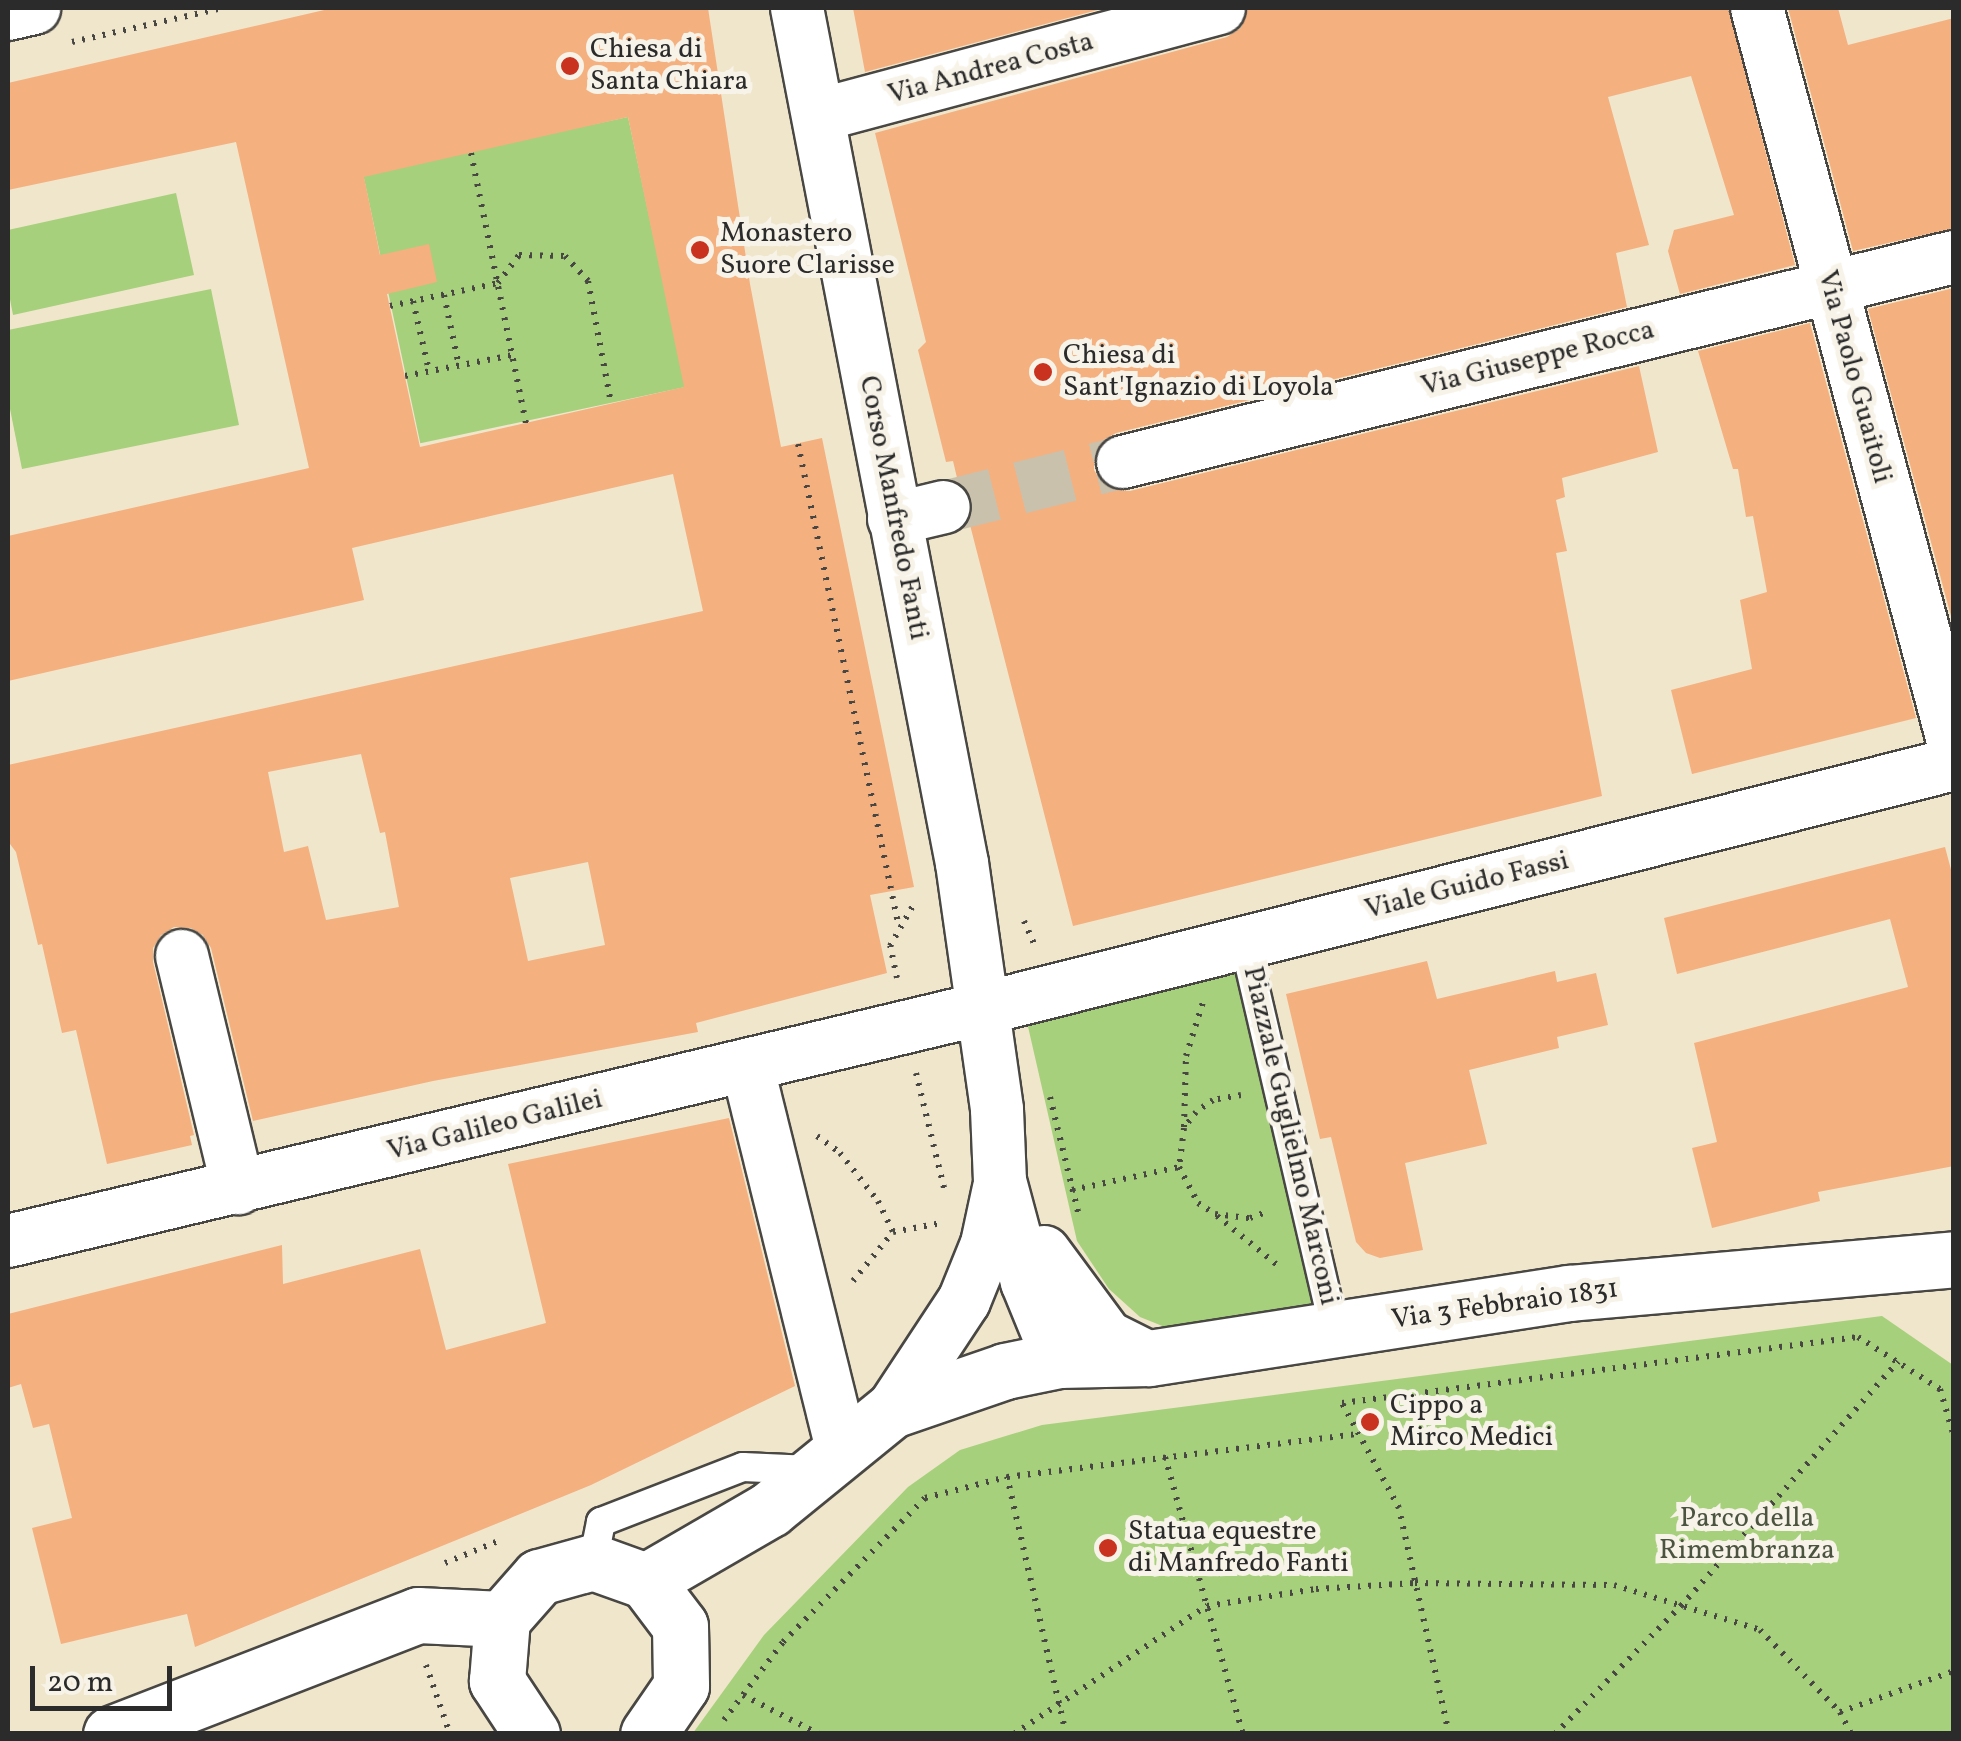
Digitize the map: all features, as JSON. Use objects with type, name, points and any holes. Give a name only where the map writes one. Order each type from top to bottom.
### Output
[{"type":"street","name":"Corso Manfredo Fanti","points":[[797,8],[962,862],[997,1110]]},
{"type":"street","name":"Via Andrea Costa","points":[[820,115],[1219,8]]},
{"type":"street","name":"Via Paolo Guaitoli","points":[[1757,8],[1954,745]]},
{"type":"street","points":[[8,14],[48,26]]},
{"type":"street","name":"Via Giuseppe Rocca","points":[[1123,462],[1954,257]]},
{"type":"street","points":[[894,519],[944,507]]},
{"type":"street","name":"Viale Guido Fassi","points":[[981,1008],[1954,764]]},
{"type":"street","points":[[182,956],[238,1188]]},
{"type":"street","name":"Via Galileo Galilei","points":[[8,1241],[238,1188],[752,1087],[906,1027],[981,1008]]},
{"type":"street","points":[[752,1087],[830,1460]]},
{"type":"street","points":[[997,1110],[1000,1181],[1027,1282],[1058,1360]]},
{"type":"street","points":[[997,1110],[1062,1237],[1107,1338],[1148,1358]]},
{"type":"street","points":[[892,1410],[964,1301],[987,1244],[1000,1181]]},
{"type":"street","points":[[1058,1360],[1062,1237]]},
{"type":"street","name":"Via 3 Febbraio 1831","points":[[770,1509],[892,1410],[1004,1370],[1058,1360],[1148,1358],[1332,1314],[1954,1259]]},
{"type":"street","points":[[646,1581],[770,1509]]},
{"type":"street","points":[[680,1626],[770,1509]]},
{"type":"street","points":[[532,1734],[497,1682],[502,1619],[538,1576],[593,1562],[646,1581],[680,1626],[681,1686],[648,1734]]},
{"type":"street","points":[[111,1734],[410,1618],[502,1619]]},
{"type":"lane","name":"Piazzale Guglielmo Marconi","points":[[1244,942],[1332,1314]]},
{"type":"lane","points":[[593,1562],[601,1522],[743,1467],[830,1460]]},
{"type":"path","points":[[48,26],[223,8]]},
{"type":"path","points":[[471,153],[526,423]]},
{"type":"path","points":[[390,306],[498,284],[519,255],[565,256],[588,281],[611,404]]},
{"type":"path","points":[[444,295],[459,366]]},
{"type":"path","points":[[413,301],[429,371]]},
{"type":"path","points":[[405,376],[513,355]]},
{"type":"path","points":[[798,444],[899,930]]},
{"type":"path","points":[[918,896],[890,946],[948,1202]]},
{"type":"path","points":[[1207,990],[1186,1056],[1184,1128],[1178,1167],[1198,1203],[1332,1314]]},
{"type":"path","points":[[1048,1085],[1072,1190],[1062,1237]]},
{"type":"path","points":[[752,1087],[840,1153],[878,1201],[893,1232],[952,1220],[948,1236]]},
{"type":"path","points":[[1184,1128],[1213,1100],[1232,1095],[1271,1102],[1286,1116]]},
{"type":"path","points":[[1072,1190],[1178,1167]]},
{"type":"path","points":[[1215,1214],[1250,1218],[1268,1212],[1283,1201],[1300,1172]]},
{"type":"path","points":[[1449,1734],[1399,1508],[1342,1404],[1858,1338],[1940,1389],[1954,1436]]},
{"type":"path","points":[[1554,1734],[1681,1606],[1898,1362]]},
{"type":"path","points":[[714,1734],[782,1642],[925,1498],[1006,1478],[1358,1434]]},
{"type":"path","points":[[1164,1458],[1243,1734]]},
{"type":"path","points":[[1006,1478],[1066,1734]]},
{"type":"path","points":[[434,1568],[506,1538]]},
{"type":"path","points":[[1014,1734],[1206,1606],[1316,1589],[1415,1583],[1614,1586],[1760,1630],[1840,1712],[1851,1734]]},
{"type":"path","points":[[410,1618],[450,1734]]},
{"type":"path","points":[[1840,1712],[1954,1671]]},
{"type":"path","points":[[743,1695],[819,1734]]},
{"type":"green space","points":[[628,117],[685,387],[420,443],[363,173]]},
{"type":"green space","points":[[176,193],[194,275],[13,315],[8,289],[8,230]]},
{"type":"green space","points":[[211,289],[239,425],[22,469],[8,399],[8,330]]},
{"type":"green space","points":[[1242,956],[1322,1310],[1180,1333],[1140,1317],[1109,1289],[1077,1241],[1024,1009]]},
{"type":"green space","name":"Parco della Rimembranza","points":[[1882,1316],[1953,1365],[1953,1733],[693,1733],[764,1635],[908,1487],[960,1450],[1042,1425]]},
{"type":"building","points":[[333,8],[708,8],[750,284],[781,447],[822,438],[914,887],[870,895],[887,973],[696,1023],[698,1032],[433,1081],[253,1121],[211,948],[203,935],[191,928],[174,927],[161,935],[153,948],[153,962],[194,1135],[190,1136],[192,1145],[107,1164],[76,1030],[62,1033],[42,944],[38,945],[16,852],[10,844],[8,765],[703,611],[673,474],[352,548],[364,600],[8,681],[8,536],[309,468],[236,142],[8,190],[8,83]],"holes":[[[628,117],[684,387],[420,447],[387,294],[437,282],[429,244],[380,255],[364,177]],[[361,754],[380,833],[385,832],[399,907],[326,920],[308,846],[284,852],[268,772]],[[588,862],[605,945],[528,961],[510,878]]]},
{"type":"building","points":[[853,8],[1105,8],[865,72]]},
{"type":"building","points":[[1248,8],[1728,8],[1795,265],[1680,294],[1668,251],[1674,230],[1734,215],[1691,76],[1608,97],[1649,245],[1616,253],[1627,307],[1116,433],[1103,440],[1094,455],[1094,470],[1102,483],[1114,490],[1130,491],[1639,366],[1658,452],[1562,478],[1565,497],[1556,500],[1567,551],[1556,553],[1602,796],[1073,926],[969,521],[973,499],[958,482],[953,461],[946,462],[918,350],[926,342],[875,133],[1227,37],[1241,28]]},
{"type":"building","points":[[1788,8],[1838,8],[1848,45],[1954,18],[1954,228],[1853,251]]},
{"type":"building","points":[[1954,288],[1954,627],[1868,309]]},
{"type":"building","points":[[1810,323],[1916,718],[1692,774],[1671,690],[1752,669],[1740,600],[1767,592],[1753,516],[1746,517],[1738,469],[1733,469],[1698,351]]},
{"type":"building","points":[[1945,847],[1954,881],[1954,1166],[1818,1192],[1820,1201],[1712,1228],[1692,1148],[1717,1142],[1694,1043],[1908,987],[1890,919],[1677,974],[1664,918]]},
{"type":"building","points":[[1427,961],[1437,999],[1555,971],[1557,982],[1596,973],[1608,1025],[1557,1037],[1559,1048],[1469,1070],[1487,1144],[1405,1163],[1423,1250],[1380,1258],[1366,1253],[1356,1242],[1331,1137],[1320,1139],[1286,994]]},
{"type":"building","points":[[729,1118],[795,1386],[591,1485],[195,1647],[187,1614],[61,1644],[32,1528],[72,1518],[49,1424],[33,1428],[21,1384],[8,1388],[8,1314],[282,1245],[283,1284],[420,1249],[446,1350],[546,1323],[508,1164]]},
{"type":"tunnel","points":[[944,507],[1123,462]]},
{"type":"place","name":"Chiesa di Santa Chiara","points":[[570,66]]},
{"type":"place","name":"Monastero Suore Clarisse","points":[[700,250]]},
{"type":"place","name":"Chiesa di Sant'Ignazio di Loyola","points":[[1043,372]]},
{"type":"place","name":"Cippo a Mirco Medici","points":[[1370,1422]]},
{"type":"place","name":"Statua equestre di Manfredo Fanti","points":[[1108,1548]]}]
